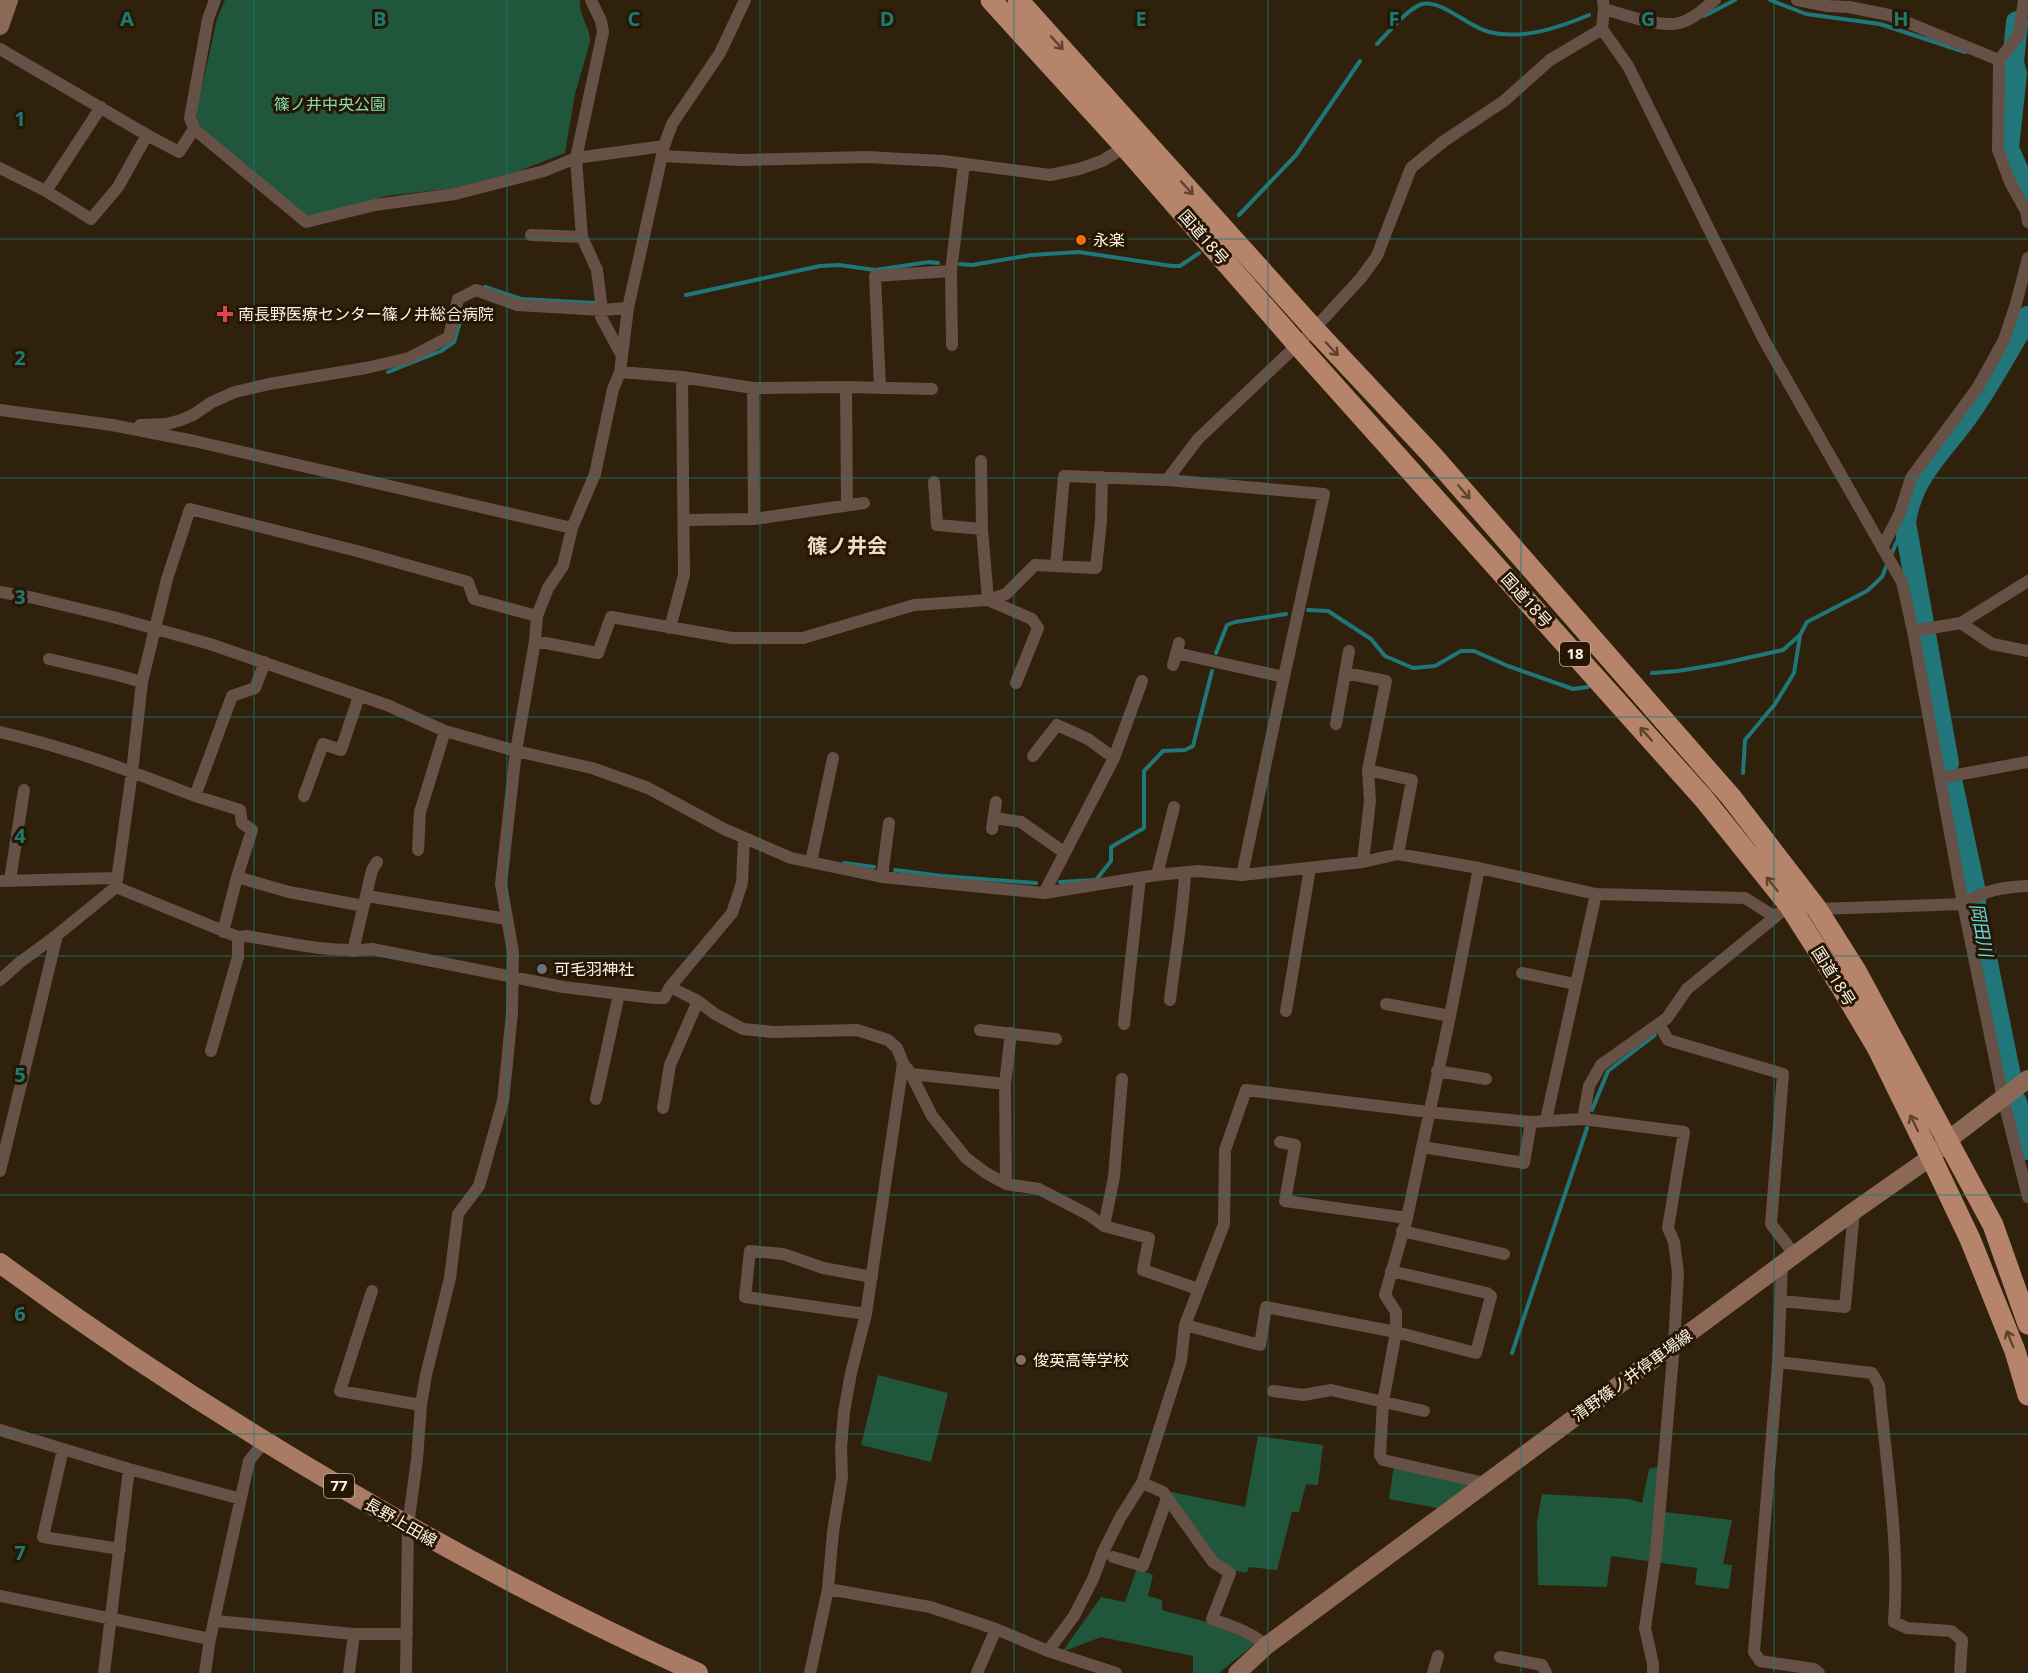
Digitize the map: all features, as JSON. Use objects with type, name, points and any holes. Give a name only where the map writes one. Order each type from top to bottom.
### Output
[{"type":"highway","name":"国道18号","points":[[991,0],[1133,142],[1432,455],[1715,779],[1817,909],[1856,971],[1994,1225],[2028,1324]]},
{"type":"highway","name":"国道18号","points":[[1018,0],[1297,344],[1704,799],[1782,911],[1840,985],[1878,1049],[1970,1239],[2015,1351],[2028,1395]]},
{"type":"main road","points":[[0,26],[9,0]]},
{"type":"main road","name":"清野篠ノ井停車場線","points":[[1237,1673],[1266,1646],[1854,1210],[1931,1157],[1948,1140],[2028,1079]]},
{"type":"main road","name":"長野上田線","points":[[0,1263],[117,1347],[264,1442],[408,1526],[533,1594],[698,1673]]},
{"type":"street","points":[[215,0],[208,19],[190,118],[194,129],[306,222],[383,203],[455,194],[544,171],[576,158],[663,151],[741,160],[868,157],[964,164],[1050,175],[1079,170],[1102,161],[1133,142]]},
{"type":"street","points":[[591,0],[601,21],[603,32],[576,158],[582,237],[597,270],[601,317],[621,354]]},
{"type":"street","points":[[406,1673],[408,1526],[417,1460],[421,1405],[430,1355],[450,1278],[458,1214],[479,1186],[502,1101],[512,1012],[513,952],[501,884],[516,751],[535,641],[537,616],[548,588],[563,566],[572,528],[595,474],[613,389],[621,372],[621,354],[628,308],[663,151],[672,124],[720,53],[745,0]]},
{"type":"street","points":[[1715,0],[1696,15],[1678,24],[1657,23],[1604,4],[1602,29],[1628,66],[1764,340],[1902,582],[1920,630],[1940,778],[1972,899],[2003,1098],[2028,1197]]},
{"type":"street","points":[[1797,0],[1889,15],[1999,60]]},
{"type":"street","points":[[2024,0],[2019,35],[1999,60],[1998,150],[2010,182],[2026,211],[2028,222]]},
{"type":"street","points":[[1167,480],[1198,439],[1314,329],[1361,278],[1377,256],[1411,168],[1444,141],[1504,101],[1550,60],[1602,29]]},
{"type":"street","points":[[0,49],[178,152],[194,129]]},
{"type":"street","points":[[46,191],[101,107]]},
{"type":"street","points":[[0,168],[46,191],[91,219],[118,186],[147,135]]},
{"type":"street","points":[[952,345],[951,270],[964,164]]},
{"type":"street","points":[[531,235],[582,237]]},
{"type":"street","points":[[1884,553],[1911,478],[1977,387],[2004,340],[2028,258]]},
{"type":"street","points":[[880,388],[875,276],[951,270]]},
{"type":"street","points":[[112,425],[167,424],[192,415],[212,402],[235,392],[269,384],[366,369],[409,358],[449,337],[458,299],[476,290],[518,305],[602,310],[628,308]]},
{"type":"street","points":[[621,372],[682,377],[753,388],[932,389]]},
{"type":"street","points":[[670,628],[684,575],[682,377]]},
{"type":"street","points":[[846,387],[847,505]]},
{"type":"street","points":[[753,388],[754,519]]},
{"type":"street","points":[[0,410],[112,425],[206,444],[572,528]]},
{"type":"street","points":[[981,461],[982,529],[988,600]]},
{"type":"street","points":[[1056,566],[1064,476],[1167,480],[1324,494],[1242,875]]},
{"type":"street","points":[[535,641],[598,653],[611,617],[732,638],[802,638],[914,605],[988,600],[1006,594],[1035,565],[1096,568],[1101,521],[1102,477]]},
{"type":"street","points":[[933,482],[937,525],[982,529]]},
{"type":"street","points":[[684,520],[754,519],[864,503]]},
{"type":"street","points":[[0,980],[57,935],[116,883],[142,682],[167,579],[190,509],[468,582],[474,599],[537,616]]},
{"type":"street","points":[[1920,630],[1961,623],[2028,581]]},
{"type":"street","points":[[0,592],[156,628],[210,644],[387,705],[445,731],[516,751],[592,768],[648,788],[744,838],[790,858],[882,877],[1044,893],[1157,875],[1198,871],[1242,875],[1363,861],[1398,854],[1479,868],[1596,894],[1745,898],[1782,911]]},
{"type":"street","points":[[988,600],[1032,619],[1038,628],[1016,683]]},
{"type":"street","points":[[1961,623],[1992,644],[2028,651]]},
{"type":"street","points":[[1336,724],[1349,651]]},
{"type":"street","points":[[1176,654],[1284,677]]},
{"type":"street","points":[[49,659],[142,682]]},
{"type":"street","points":[[195,796],[232,696],[255,688],[265,662]]},
{"type":"street","points":[[1345,673],[1386,681],[1368,770],[1370,801],[1363,861]]},
{"type":"street","points":[[1044,893],[1114,758],[1142,681]]},
{"type":"street","points":[[304,796],[323,744],[341,750],[359,696]]},
{"type":"street","points":[[1033,756],[1057,725],[1088,739],[1114,758]]},
{"type":"street","points":[[418,850],[420,812],[445,731]]},
{"type":"street","points":[[0,732],[68,750],[240,810],[242,823],[252,830],[223,932]]},
{"type":"street","points":[[811,862],[833,758]]},
{"type":"street","points":[[1940,778],[2028,762]]},
{"type":"street","points":[[1368,770],[1413,780],[1398,854]]},
{"type":"street","points":[[24,790],[5,881],[116,883],[238,937],[247,936],[353,951],[372,949],[513,978],[654,999],[664,998],[670,987],[732,913],[742,883],[744,838]]},
{"type":"street","points":[[996,802],[993,823],[1021,822],[1065,853]]},
{"type":"street","points":[[1157,875],[1174,807]]},
{"type":"street","points":[[882,877],[889,824]]},
{"type":"street","points":[[353,951],[372,870],[377,862]]},
{"type":"street","points":[[1286,1011],[1310,868]]},
{"type":"street","points":[[1479,868],[1407,1218],[1385,1295],[1396,1312],[1396,1332],[1383,1402],[1380,1455],[1383,1460],[1485,1483]]},
{"type":"street","points":[[1170,1000],[1183,908],[1185,873]]},
{"type":"street","points":[[237,877],[289,892],[507,919]]},
{"type":"street","points":[[1124,1024],[1140,878]]},
{"type":"street","points":[[1817,909],[1972,899],[1998,888],[2028,886]]},
{"type":"street","points":[[1545,1120],[1596,894]]},
{"type":"street","points":[[1583,1119],[1589,1086],[1601,1065],[1667,1018],[1687,989],[1782,911]]},
{"type":"street","points":[[0,1171],[57,935]]},
{"type":"street","points":[[211,1051],[238,957],[238,937]]},
{"type":"street","points":[[1522,973],[1575,984]]},
{"type":"street","points":[[670,987],[698,1001],[715,1014],[743,1029],[773,1032],[857,1030],[888,1040],[897,1048],[903,1064],[911,1074],[932,1116],[960,1153],[986,1173],[1006,1184],[1039,1189],[1089,1215],[1104,1226],[1149,1238],[1143,1270],[1198,1289]]},
{"type":"street","points":[[596,1099],[618,994]]},
{"type":"street","points":[[663,1108],[670,1065],[698,1001]]},
{"type":"street","points":[[1386,1004],[1450,1016]]},
{"type":"street","points":[[1659,1024],[1668,1040],[1783,1074],[1771,1224],[1789,1259],[1780,1301],[1778,1362],[1754,1652],[1760,1661],[1814,1669],[1819,1673]]},
{"type":"street","points":[[980,1029],[1056,1039]]},
{"type":"street","points":[[1006,1184],[1005,1084],[1011,1033]]},
{"type":"street","points":[[810,1673],[828,1589],[833,1532],[842,1476],[841,1448],[844,1412],[866,1314],[903,1064]]},
{"type":"street","points":[[1437,1071],[1486,1079]]},
{"type":"street","points":[[911,1074],[1005,1084]]},
{"type":"street","points":[[1104,1226],[1114,1177],[1122,1080]]},
{"type":"street","points":[[1048,1651],[1074,1617],[1119,1518],[1142,1483],[1181,1361],[1185,1325],[1224,1224],[1225,1150],[1246,1090],[1531,1122],[1583,1119],[1684,1132],[1668,1228],[1674,1242],[1678,1273],[1656,1552],[1646,1628],[1653,1673]]},
{"type":"street","points":[[1422,1147],[1524,1163],[1531,1122]]},
{"type":"street","points":[[1280,1142],[1294,1145],[1286,1201],[1407,1218]]},
{"type":"street","points":[[1780,1301],[1845,1307],[1854,1210]]},
{"type":"street","points":[[1402,1231],[1504,1254]]},
{"type":"street","points":[[866,1314],[745,1297],[750,1251],[783,1254],[822,1268],[872,1277]]},
{"type":"street","points":[[1185,1325],[1260,1345],[1266,1307],[1396,1332],[1476,1353],[1491,1296],[1487,1293],[1391,1270]]},
{"type":"street","points":[[372,1291],[340,1391],[421,1405]]},
{"type":"street","points":[[1778,1362],[1872,1373],[1878,1385],[1893,1509],[1896,1593],[1893,1622],[1907,1628],[1951,1631],[1962,1640],[1960,1673]]},
{"type":"street","points":[[1274,1391],[1303,1395],[1331,1390],[1424,1411]]},
{"type":"street","points":[[0,1430],[129,1469],[241,1499]]},
{"type":"street","points":[[205,1673],[210,1639],[216,1621],[249,1461],[264,1442]]},
{"type":"street","points":[[63,1449],[43,1537],[120,1549]]},
{"type":"street","points":[[104,1673],[129,1469]]},
{"type":"street","points":[[1142,1483],[1163,1492],[1213,1562],[1230,1573],[1212,1620],[1259,1639],[1266,1646]]},
{"type":"street","points":[[1113,1557],[1143,1566],[1167,1498]]},
{"type":"street","points":[[828,1589],[930,1607],[996,1629],[1048,1651],[1116,1673]]},
{"type":"street","points":[[0,1596],[210,1639]]},
{"type":"street","points":[[216,1621],[354,1634],[407,1634]]},
{"type":"street","points":[[977,1673],[996,1629]]},
{"type":"street","points":[[349,1673],[354,1634]]},
{"type":"street","points":[[1433,1673],[1438,1656]]},
{"type":"street","points":[[1500,1657],[1542,1665],[1546,1673]]},
{"type":"green space","name":"篠ノ井中央公園","points":[[225,0],[580,0],[590,42],[575,94],[565,153],[514,173],[455,188],[386,196],[305,219],[196,127],[197,109],[217,19]]},
{"type":"green space","points":[[878,1375],[948,1393],[931,1462],[861,1445]]},
{"type":"green space","points":[[1258,1436],[1323,1445],[1318,1485],[1306,1484],[1299,1512],[1292,1512],[1277,1570],[1249,1567],[1247,1573],[1232,1570],[1215,1559],[1166,1491],[1245,1507]]},
{"type":"green space","points":[[1394,1465],[1474,1485],[1442,1509],[1389,1499]]},
{"type":"green space","points":[[1661,1466],[1657,1511],[1732,1520],[1723,1564],[1732,1565],[1729,1589],[1695,1585],[1697,1568],[1611,1556],[1607,1587],[1538,1585],[1537,1521],[1542,1494],[1629,1499],[1642,1503],[1649,1469]]},
{"type":"green space","points":[[1137,1568],[1153,1575],[1148,1596],[1162,1600],[1162,1610],[1210,1623],[1256,1643],[1219,1673],[1193,1673],[1193,1656],[1101,1637],[1062,1652],[1101,1597],[1125,1602]]},
{"type":"waterway","points":[[1704,16],[1735,0]]},
{"type":"waterway","points":[[1770,0],[1806,14],[1880,24],[1965,52]]},
{"type":"waterway","points":[[1377,44],[1404,16],[1422,4],[1438,6],[1489,32],[1515,35],[1540,31],[1589,15]]},
{"type":"waterway","points":[[2017,22],[2013,63],[2016,74],[2008,148],[2028,195]]},
{"type":"waterway","points":[[1239,215],[1296,155],[1360,61]]},
{"type":"waterway","points":[[960,264],[972,265],[1031,255],[1079,252],[1180,266],[1199,253]]},
{"type":"waterway","points":[[686,295],[820,266],[839,265],[875,270],[929,262],[938,263]]},
{"type":"waterway","points":[[485,287],[521,299],[595,303]]},
{"type":"waterway","points":[[388,372],[441,351],[454,342],[462,315]]},
{"type":"waterway","name":"岡田川","points":[[1948,763],[1905,523],[1908,506],[1930,463],[1978,401],[2028,317]]},
{"type":"waterway","points":[[1891,555],[1905,523]]},
{"type":"waterway","points":[[1652,673],[1720,664],[1783,650],[1800,635],[1807,622],[1867,591],[1882,577],[1888,562]]},
{"type":"waterway","points":[[1308,610],[1328,611],[1371,639],[1385,656],[1413,668],[1435,666],[1461,651],[1474,651],[1508,666],[1573,689],[1588,687]]},
{"type":"waterway","points":[[1216,653],[1227,625],[1286,614]]},
{"type":"waterway","points":[[1743,773],[1745,740],[1775,704],[1794,673],[1800,636]]},
{"type":"waterway","points":[[1060,882],[1096,880],[1111,861],[1111,847],[1144,828],[1144,771],[1163,751],[1185,750],[1193,746],[1212,671]]},
{"type":"waterway","name":"岡田川","points":[[1952,784],[2010,1076]]},
{"type":"waterway","points":[[844,863],[874,867]]},
{"type":"waterway","points":[[895,870],[1036,883]]},
{"type":"waterway","points":[[1592,1110],[1608,1071],[1655,1035]]},
{"type":"waterway","name":"岡田川","points":[[2016,1102],[2028,1149]]},
{"type":"waterway","points":[[1512,1353],[1587,1128]]},
{"type":"place","name":"永楽","points":[[1081,240]]},
{"type":"place","name":"南長野医療センター篠ノ井総合病院","points":[[225,314]]},
{"type":"place","name":"可毛羽神社","points":[[542,969]]},
{"type":"place","name":"俊英高等学校","points":[[1021,1360]]},
{"type":"district","name":"篠ノ井会","points":[[847,546]]}]
